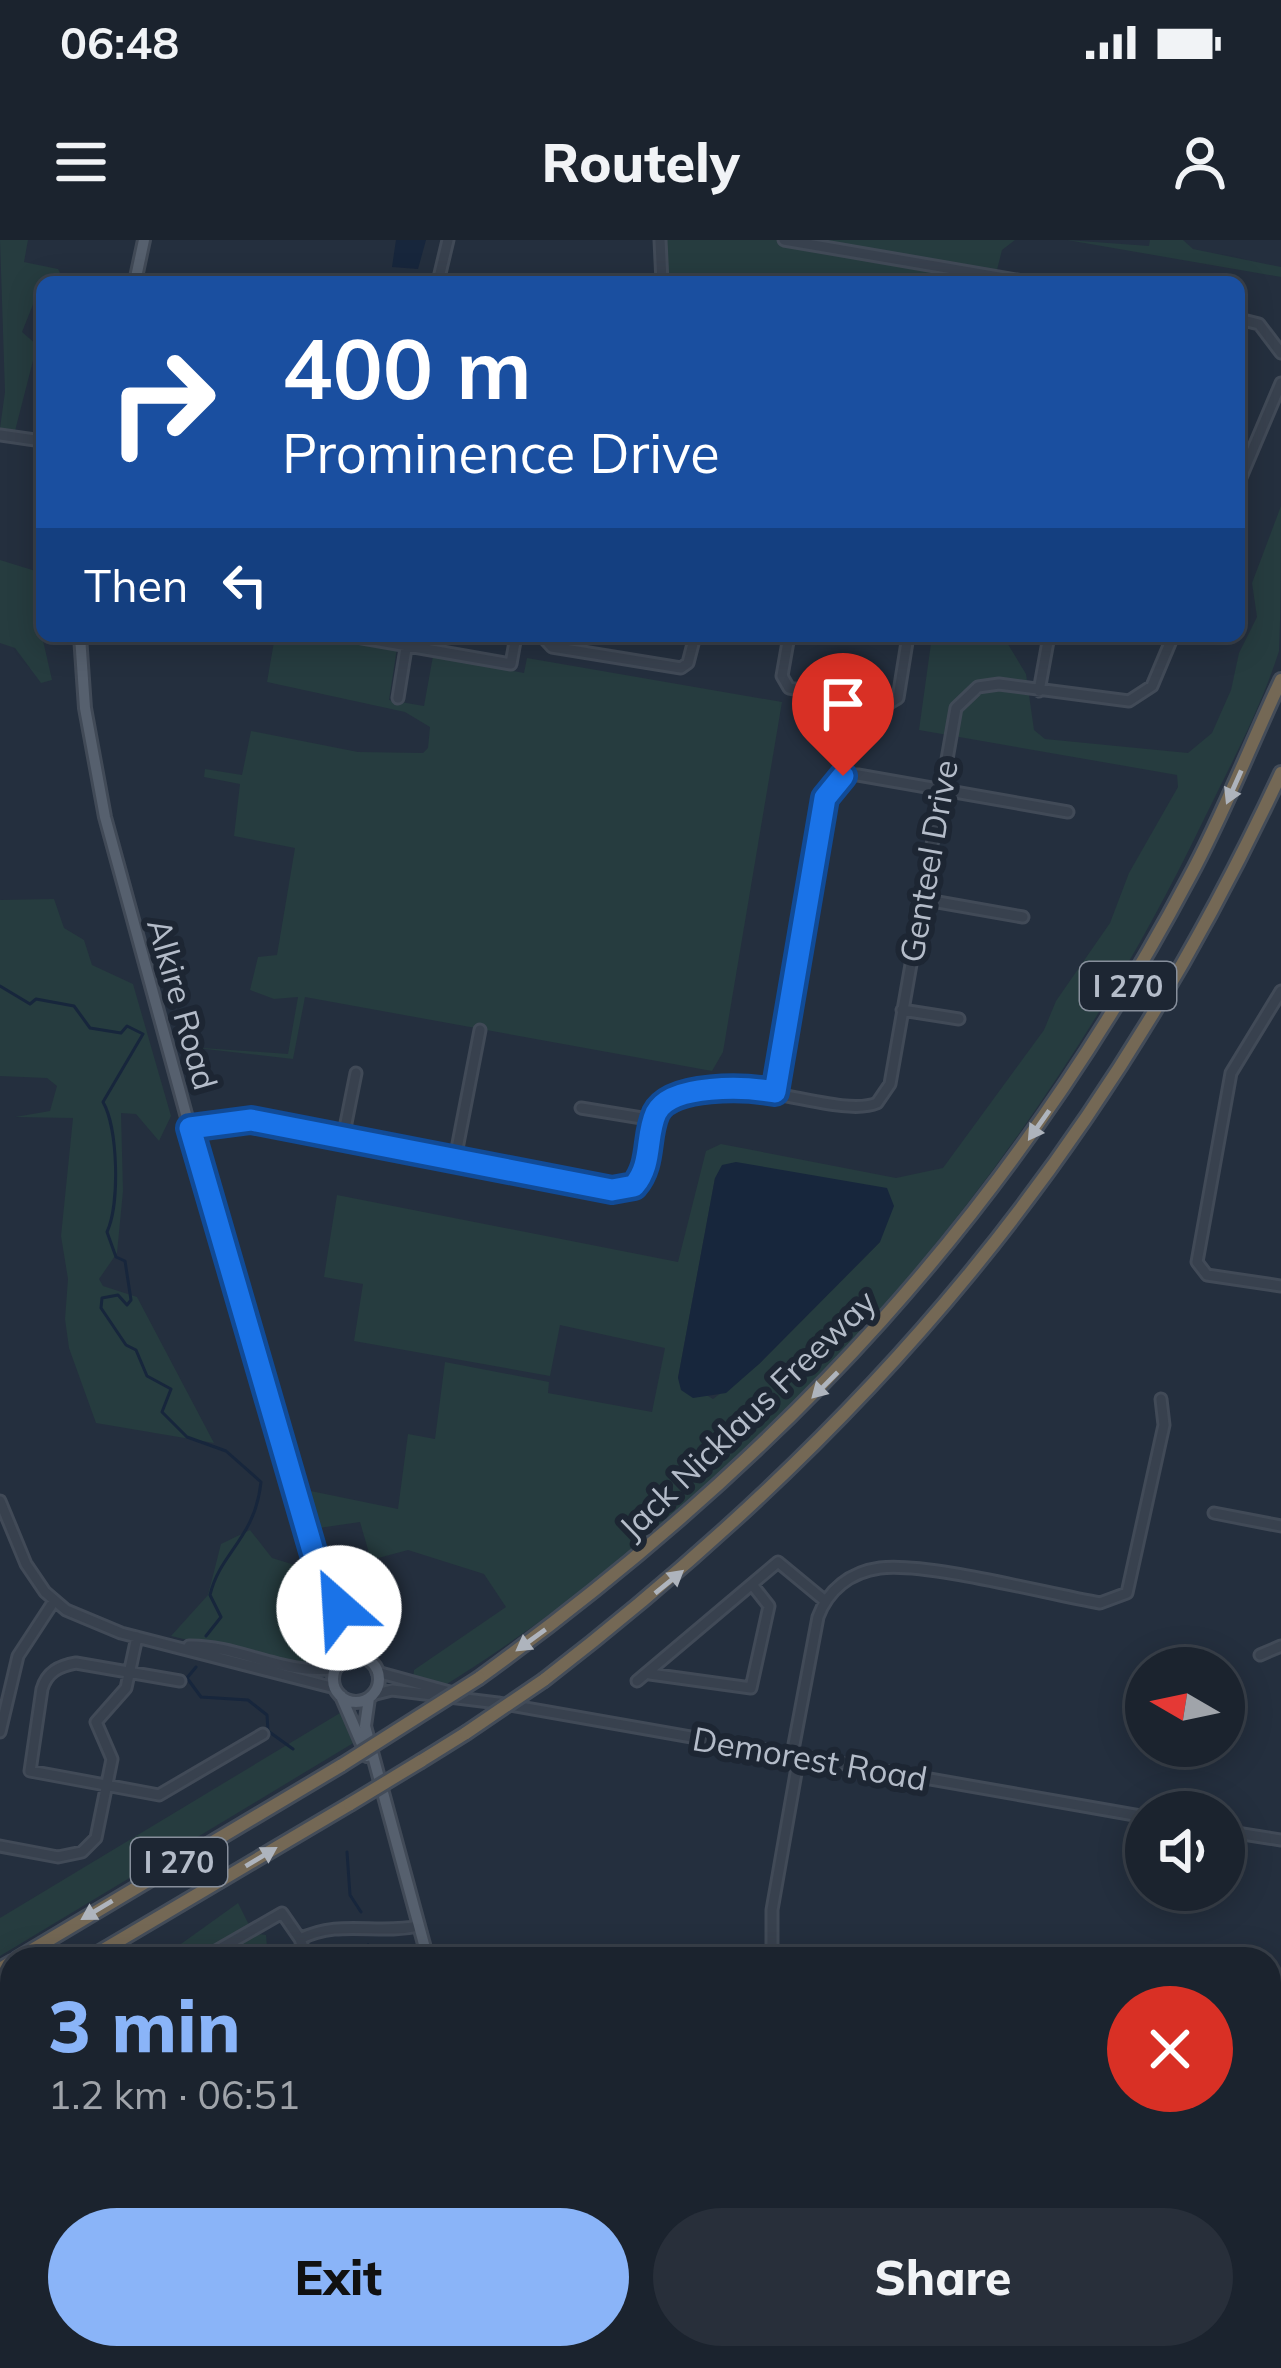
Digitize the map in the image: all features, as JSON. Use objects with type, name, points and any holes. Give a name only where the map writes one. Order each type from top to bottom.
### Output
[{"type":"highway","name":"Jack Nicklaus Freeway","points":[[36,1947],[479,1678],[599,1591],[697,1509],[836,1374],[932,1266],[1045,1117],[1142,962],[1221,817],[1281,680]]},
{"type":"highway","name":"Jack Nicklaus Freeway","points":[[108,1947],[422,1761],[544,1680],[686,1567],[780,1484],[959,1291],[1121,1070],[1205,927],[1281,772]]},
{"type":"main road","points":[[136,276],[144,240]]},
{"type":"main road","name":"Alkire Road","points":[[81,642],[94,772],[190,1128],[326,1587],[346,1636],[339,1665]]},
{"type":"main road","name":"Alkire Road","points":[[326,1587],[374,1667]]},
{"type":"main road","points":[[375,1769],[338,1692],[339,1665],[357,1657],[374,1667],[365,1726],[425,1947]]},
{"type":"main road","points":[[338,1692],[354,1702],[371,1696]]},
{"type":"street","points":[[439,276],[448,240]]},
{"type":"street","points":[[660,240],[662,276]]},
{"type":"street","points":[[784,240],[993,276]]},
{"type":"street","points":[[1245,320],[1259,324],[1281,353]]},
{"type":"street","points":[[1245,468],[1281,383]]},
{"type":"street","points":[[0,435],[36,440]]},
{"type":"street","points":[[398,698],[407,642]]},
{"type":"street","points":[[412,642],[511,664],[515,642]]},
{"type":"street","points":[[547,642],[552,647],[681,668],[688,663],[693,642]]},
{"type":"street","points":[[788,642],[782,676],[793,689],[891,704],[898,698],[907,642]]},
{"type":"street","points":[[1040,691],[1048,642]]},
{"type":"street","name":"Genteel Drive","points":[[775,1092],[856,1107],[877,1103],[890,1084],[952,716],[969,693],[999,683],[1110,703],[1129,701],[1152,686],[1170,642]]},
{"type":"street","points":[[190,1128],[239,1118],[627,1189],[644,1174],[654,1120],[668,1101],[701,1091],[775,1092],[831,784],[850,774],[1068,812]]},
{"type":"street","points":[[921,899],[1023,917]]},
{"type":"street","points":[[1281,992],[1231,1073],[1197,1262],[1201,1272],[1281,1286]]},
{"type":"street","points":[[902,1010],[959,1019]]},
{"type":"street","points":[[455,1159],[480,1030]]},
{"type":"street","points":[[344,1138],[356,1073]]},
{"type":"street","points":[[581,1108],[654,1120]]},
{"type":"street","points":[[772,1947],[772,1910],[824,1600],[855,1576],[902,1568],[1115,1602],[1133,1580],[1164,1425],[1162,1399]]},
{"type":"street","points":[[0,1501],[26,1564],[54,1601],[93,1623],[338,1692]]},
{"type":"street","points":[[1214,1513],[1281,1526]]},
{"type":"street","points":[[637,1681],[754,1587],[778,1562],[824,1600]]},
{"type":"street","points":[[650,1674],[751,1688],[769,1606],[754,1587]]},
{"type":"street","points":[[0,1732],[18,1656],[54,1601]]},
{"type":"street","points":[[0,1846],[58,1857],[82,1852],[96,1838],[112,1759],[96,1722],[122,1695],[137,1637]]},
{"type":"street","points":[[179,1646],[208,1646],[296,1669],[339,1665]]},
{"type":"street","points":[[1260,1655],[1281,1646]]},
{"type":"street","points":[[180,1682],[76,1664],[45,1678],[30,1771],[165,1793],[263,1734]]},
{"type":"street","name":"Demorest Road","points":[[374,1667],[473,1700]]},
{"type":"street","name":"Demorest Road","points":[[371,1696],[392,1690],[473,1700],[1125,1813]]},
{"type":"street","points":[[1245,1834],[1281,1840]]},
{"type":"street","points":[[223,1947],[282,1913],[303,1947]]},
{"type":"street","points":[[300,1939],[341,1925],[386,1933],[419,1926]]},
{"type":"green space","points":[[0,240],[28,240],[24,262],[58,269],[62,276],[36,276],[36,297],[22,332],[36,349],[15,431],[0,428],[5,392]]},
{"type":"green space","points":[[666,240],[1015,240],[1002,250],[996,276],[667,276]]},
{"type":"green space","points":[[1067,240],[1149,246],[1150,240],[1183,240],[1193,249],[1281,267],[1281,277]]},
{"type":"green space","points":[[1281,506],[1279,651],[1255,715],[1138,946],[1062,1071],[977,1191],[884,1306],[784,1414],[676,1514],[562,1605],[442,1687],[413,1681],[414,1670],[506,1607],[484,1574],[408,1550],[371,1560],[360,1522],[312,1529],[301,1489],[398,1509],[408,1434],[435,1439],[445,1362],[549,1382],[548,1393],[652,1412],[665,1348],[560,1325],[550,1376],[354,1341],[363,1284],[324,1277],[337,1195],[678,1262],[706,1151],[721,1144],[896,1178],[943,1168],[1044,1030],[1056,1001],[1110,923],[1129,873],[1178,787],[1177,775],[919,730],[931,642],[1007,642],[1026,674],[1034,730],[1045,739],[1188,753],[1212,733],[1231,690],[1239,653],[1257,617],[1252,583]],"holes":[[[715,1178],[880,1242],[759,1364],[713,1399],[678,1378]]]},
{"type":"green space","points":[[0,560],[36,571],[36,642],[43,642],[52,680],[41,683],[15,648],[0,643]]},
{"type":"green space","points":[[274,642],[362,642],[397,648],[389,700],[424,706],[433,656],[524,673],[527,658],[782,702],[723,1052],[712,1071],[305,997],[293,1059],[188,1047],[288,1054],[298,997],[274,999],[250,990],[258,957],[277,955],[295,848],[234,836],[240,784],[204,777],[205,769],[242,775],[251,731],[358,752],[423,753],[428,748],[430,727],[405,712],[267,682]]},
{"type":"green space","points":[[54,899],[64,928],[84,940],[92,965],[133,984],[171,1116],[159,1141],[136,1114],[121,1113],[123,1191],[117,1253],[99,1279],[103,1286],[137,1297],[214,1443],[96,1423],[69,1348],[68,1279],[61,1236],[73,1118],[15,1117],[50,1111],[57,1086],[47,1078],[0,1076],[0,900]]},
{"type":"green space","points":[[250,1530],[272,1558],[311,1570],[339,1639],[328,1662],[289,1664],[171,1636],[208,1595],[221,1544]]},
{"type":"green space","points":[[340,1713],[355,1742],[15,1947],[0,1947],[0,1918]]},
{"type":"green space","points":[[238,1903],[253,1933],[266,1935],[267,1947],[177,1947]]},
{"type":"water","points":[[396,240],[426,240],[418,269],[392,267]]},
{"type":"water","points":[[736,1162],[887,1188],[894,1206],[880,1242],[759,1364],[726,1393],[693,1398],[681,1390],[678,1378],[715,1178],[722,1165]]},
{"type":"waterway","points":[[0,986],[30,1004],[36,999],[74,1006],[90,1028],[121,1033],[127,1026],[143,1034],[103,1102],[116,1166],[107,1232],[116,1257],[125,1261],[131,1300],[127,1305],[118,1295],[102,1298],[101,1308],[126,1345],[136,1350],[147,1376],[171,1389],[162,1412],[187,1437],[226,1451],[261,1482],[252,1518],[215,1580],[210,1595],[221,1617],[206,1636]]},
{"type":"waterway","points":[[196,1667],[187,1678],[201,1697],[248,1700],[267,1715],[268,1731],[293,1749]]},
{"type":"waterway","points":[[347,1852],[350,1895],[361,1912]]},
{"type":"route","points":[[339,1608],[319,1572],[190,1128],[227,1119],[251,1120],[612,1190],[634,1186],[644,1174],[656,1112],[662,1105],[676,1097],[730,1087],[775,1092],[825,798],[831,784],[843,776]]}]
